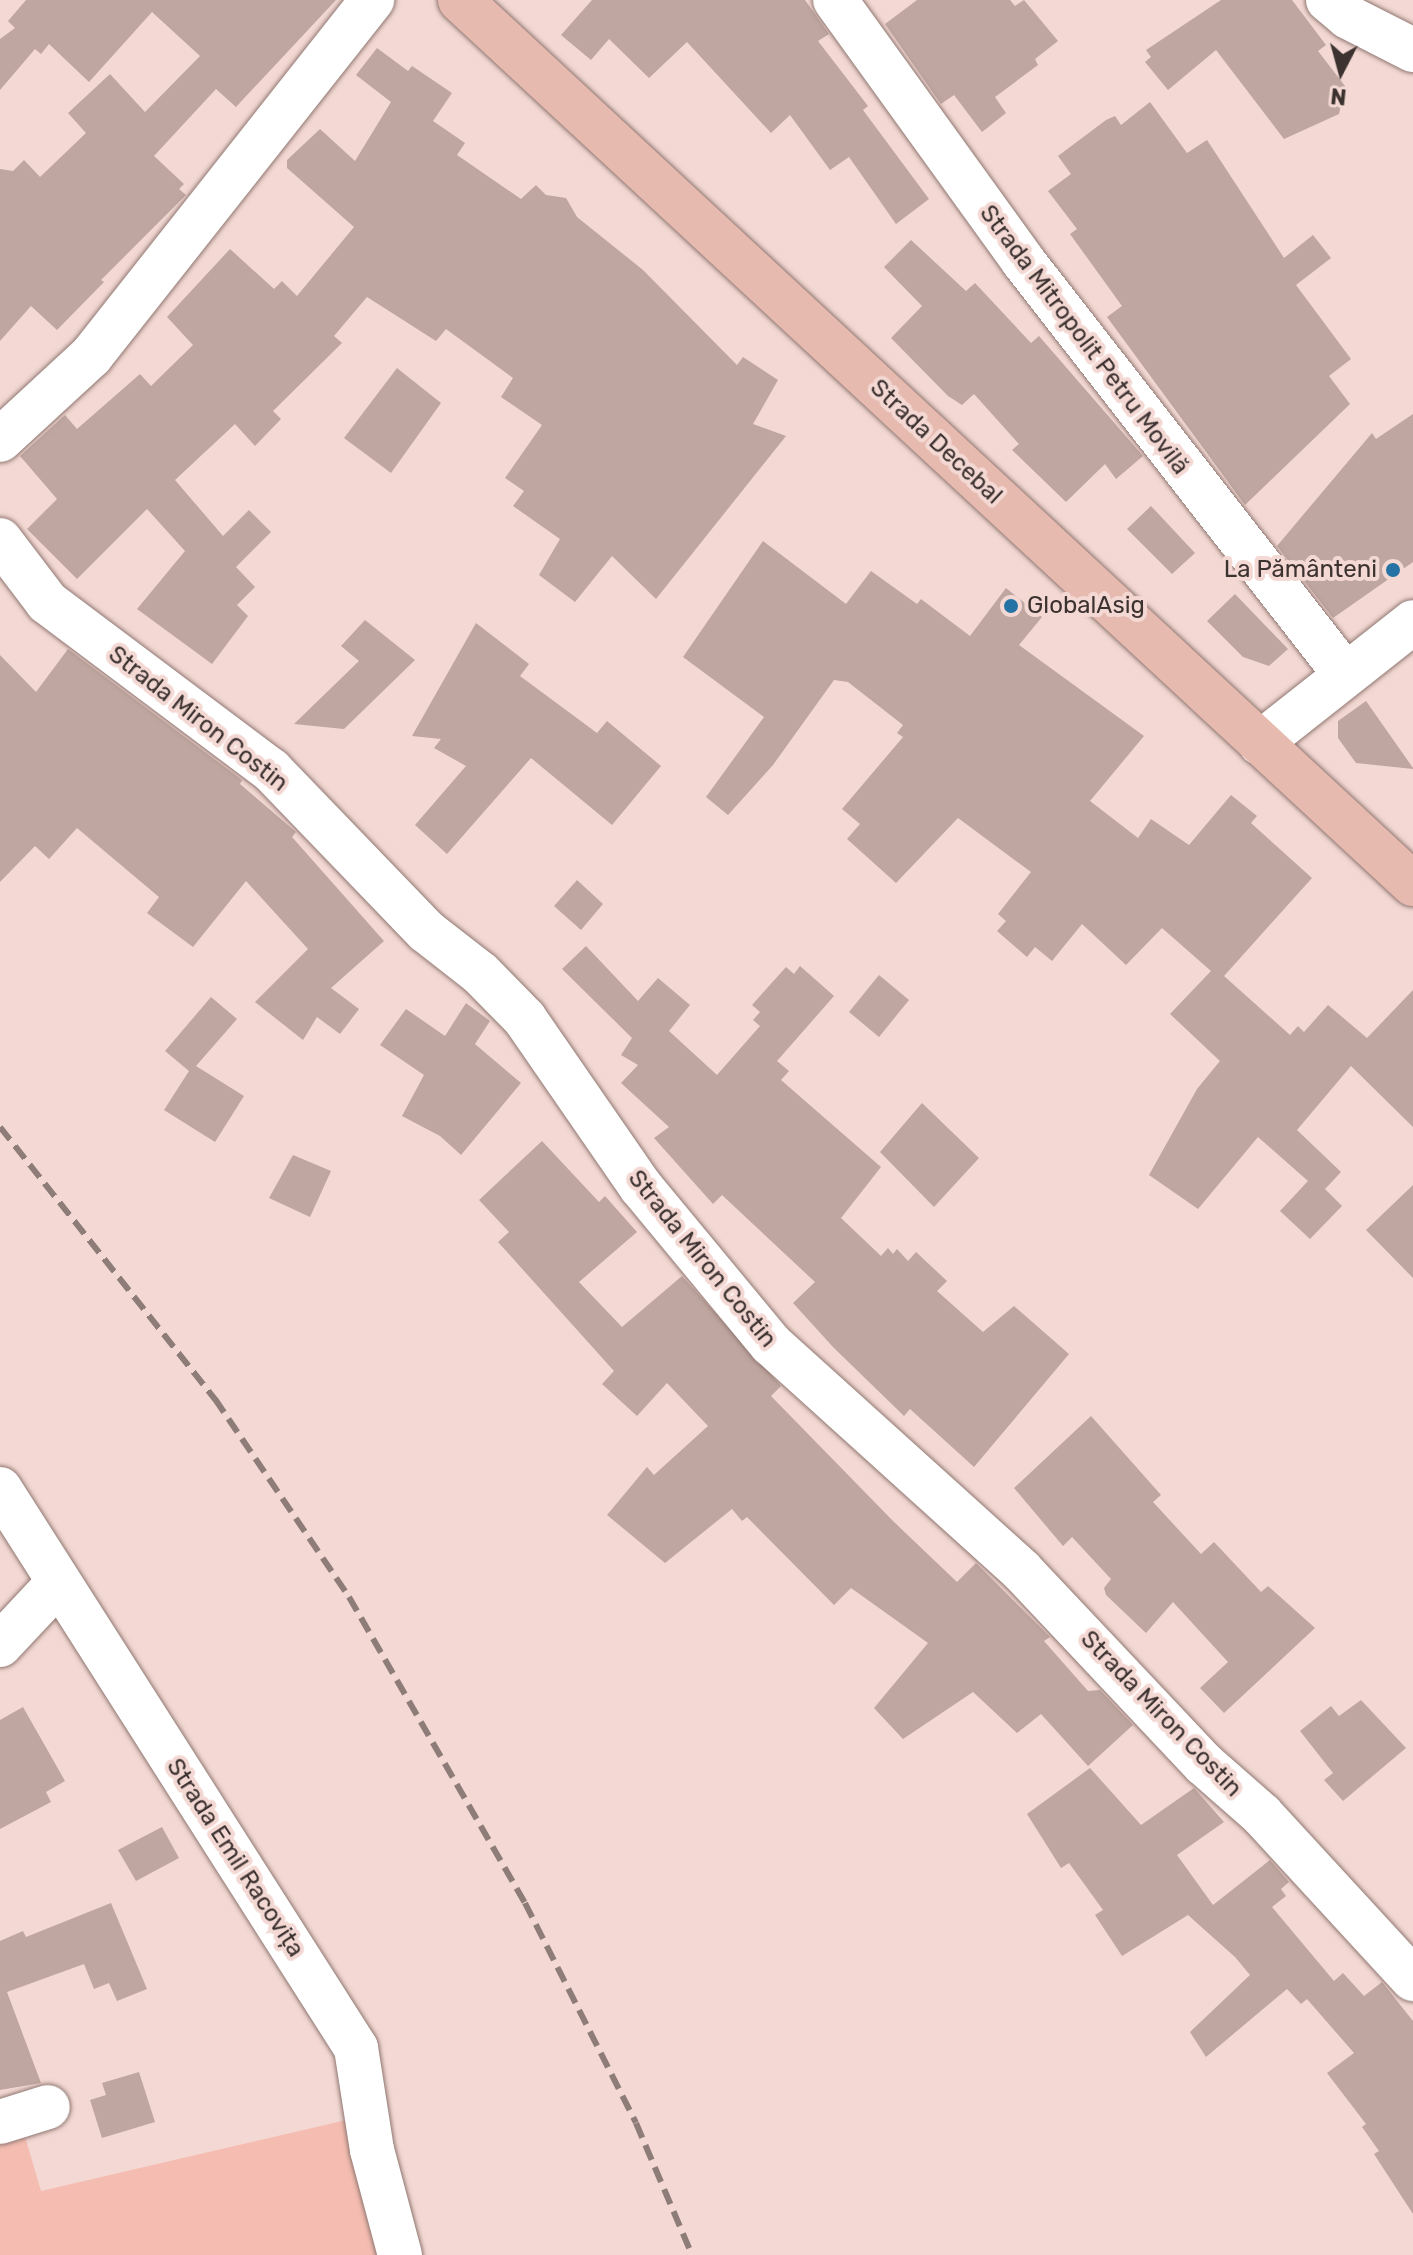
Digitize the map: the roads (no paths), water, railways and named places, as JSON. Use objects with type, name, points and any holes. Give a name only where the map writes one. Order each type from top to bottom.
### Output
[{"type":"main road","name":"Strada Decebal","points":[[460,0],[1413,884]]},
{"type":"street","points":[[0,440],[91,356],[372,0]]},
{"type":"street","name":"Strada Mitropolit Petru Movilă","points":[[835,0],[1023,261],[1344,673]]},
{"type":"street","points":[[1328,0],[1348,17],[1413,50]]},
{"type":"street","name":"Strada Miron Costin","points":[[0,540],[47,602],[271,770],[426,931],[480,973],[525,1019],[641,1187],[771,1344],[842,1414],[1022,1571],[1204,1764],[1262,1815],[1413,1979]]},
{"type":"street","points":[[1260,743],[1344,673],[1413,622]]},
{"type":"street","name":"Strada Emil Racovița","points":[[0,1489],[57,1584],[356,2048],[372,2150],[400,2255]]},
{"type":"street","points":[[0,1645],[57,1584]]},
{"type":"street","points":[[0,2122],[48,2107]]},
{"type":"railway","points":[[0,1127],[215,1399],[349,1597],[525,1903],[636,2123],[692,2255]]},
{"type":"place","name":"La Pământeni","points":[[1393,570]]},
{"type":"place","name":"GlobalAsig","points":[[1011,606]]}]
